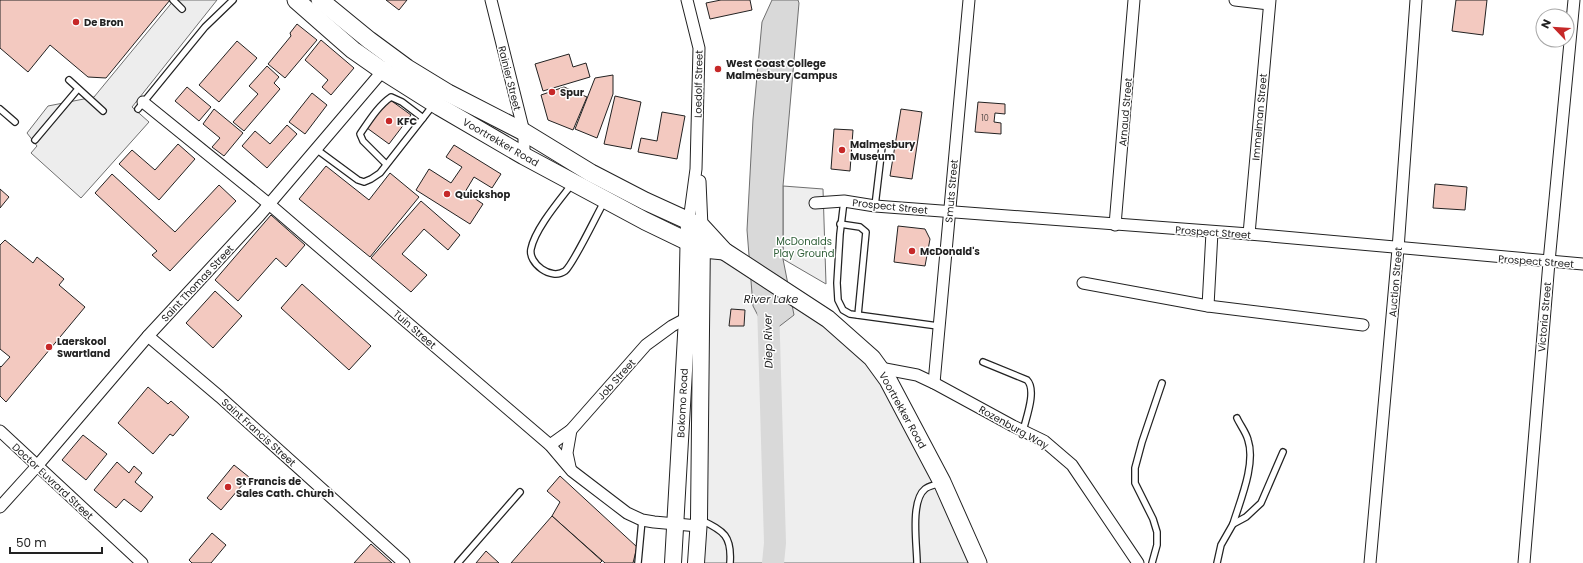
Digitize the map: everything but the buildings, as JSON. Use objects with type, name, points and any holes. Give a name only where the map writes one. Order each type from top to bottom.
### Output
[{"type":"main road","name":"Voortrekker Road","points":[[296,0],[353,50],[448,93],[524,132],[591,173],[645,201],[696,224],[724,251],[828,319],[842,330],[872,358],[894,391],[942,482],[978,563]]},
{"type":"main road","name":"Voortrekker Road","points":[[320,0],[388,65],[434,104],[572,183],[605,200],[696,246],[724,251]]},
{"type":"main road","points":[[696,224],[696,246]]},
{"type":"main road","name":"Bokomo Road","points":[[673,563],[687,318],[696,246]]},
{"type":"main road","name":"Bokomo Road","points":[[696,246],[698,523],[696,563]]},
{"type":"street","name":"Rainier Street","points":[[491,0],[524,132],[524,156]]},
{"type":"street","name":"Loedolf Street","points":[[687,0],[699,48],[696,224]]},
{"type":"street","name":"Smuts Street","points":[[934,383],[938,326],[969,0]]},
{"type":"street","name":"Arnaud Street","points":[[1115,224],[1134,0]]},
{"type":"street","points":[[1235,0],[1270,2]]},
{"type":"street","name":"Auction Street","points":[[1370,563],[1398,249],[1416,0]]},
{"type":"street","name":"Victoria Street","points":[[1524,563],[1549,262],[1574,0]]},
{"type":"street","name":"Immelman Street","points":[[1249,234],[1270,2]]},
{"type":"street","name":"Saint Thomas Street","points":[[0,507],[148,336],[183,300],[269,204],[388,65]]},
{"type":"street","name":"Tuin Street","points":[[140,106],[269,204],[550,445],[572,471],[628,513],[642,520],[675,524],[698,523]]},
{"type":"street","name":"Prospect Street","points":[[815,202],[844,201],[875,206],[1249,234],[1398,249],[1583,264]]},
{"type":"street","points":[[1208,306],[1212,232]]},
{"type":"street","points":[[1083,283],[1208,306],[1363,325]]},
{"type":"street","name":"Job Street","points":[[550,445],[571,430],[646,345],[672,326],[687,318]]},
{"type":"street","name":"Saint Francis Street","points":[[148,336],[220,397],[404,563]]},
{"type":"street","name":"Rozenburg Way","points":[[880,368],[917,375],[1044,441],[1072,465],[1138,563]]},
{"type":"street","points":[[571,430],[567,453],[568,462],[572,471]]},
{"type":"street","name":"Doctor Euvrard Street","points":[[0,431],[142,563]]},
{"type":"lane","points":[[173,0],[182,9]]},
{"type":"lane","points":[[140,106],[205,27],[233,0]]},
{"type":"lane","points":[[69,80],[103,111]]},
{"type":"lane","points":[[35,140],[78,89]]},
{"type":"lane","points":[[386,164],[363,141],[360,134],[376,111],[391,97],[402,102],[423,118]]},
{"type":"lane","points":[[316,150],[358,180],[364,182],[380,173],[434,104]]},
{"type":"lane","points":[[0,109],[15,122]]},
{"type":"lane","points":[[875,206],[882,147]]},
{"type":"lane","points":[[572,183],[535,236],[531,250],[532,259],[544,270],[556,274],[565,272],[572,262],[605,200]]},
{"type":"lane","points":[[844,201],[840,224],[837,283],[838,300],[843,310],[850,314],[938,326]]},
{"type":"lane","points":[[840,224],[860,227],[866,232],[858,315]]},
{"type":"lane","points":[[983,362],[1027,380],[1031,384],[1031,396],[1023,431]]},
{"type":"lane","points":[[1152,563],[1157,545],[1157,532],[1153,519],[1135,483],[1135,468],[1162,383]]},
{"type":"lane","points":[[1217,563],[1221,544],[1233,524],[1249,467],[1251,452],[1248,439],[1237,418]]},
{"type":"lane","points":[[1233,524],[1246,517],[1261,503],[1283,452]]},
{"type":"lane","points":[[917,563],[916,509],[919,498],[925,489],[942,482]]},
{"type":"lane","points":[[458,563],[520,492]]},
{"type":"lane","points":[[638,563],[642,520]]},
{"type":"lane","points":[[698,523],[720,531],[728,538],[731,548],[730,563]]},
{"type":"green space","name":"McDonalds Play Ground","points":[[783,186],[823,189],[826,284],[783,259]]},
{"type":"green space","points":[[703,249],[724,251],[862,349],[978,563],[696,563]]},
{"type":"shaded area","points":[[174,0],[217,0],[132,107],[149,122],[81,198],[31,153],[37,146],[27,133],[48,106],[94,97]]},
{"type":"water","name":"River Lake","points":[[772,0],[798,0],[799,3],[783,186],[783,259],[794,315],[768,335],[753,306],[747,230],[753,119],[762,22]]},
{"type":"waterway","name":"Diep River","points":[[768,304],[775,543],[773,563]]},
{"type":"place","name":"De Bron","points":[[76,22]]},
{"type":"place","name":"West Coast College Malmesbury Campus","points":[[718,69]]},
{"type":"place","name":"Spur","points":[[552,92]]},
{"type":"place","name":"KFC","points":[[389,121]]},
{"type":"place","name":"Malmesbury Museum","points":[[842,150]]},
{"type":"place","name":"Quickshop","points":[[447,194]]},
{"type":"place","name":"McDonald's","points":[[912,251]]},
{"type":"place","name":"Laerskool Swartland","points":[[49,347]]},
{"type":"place","name":"St Francis de Sales Cath. Church","points":[[228,487]]}]
